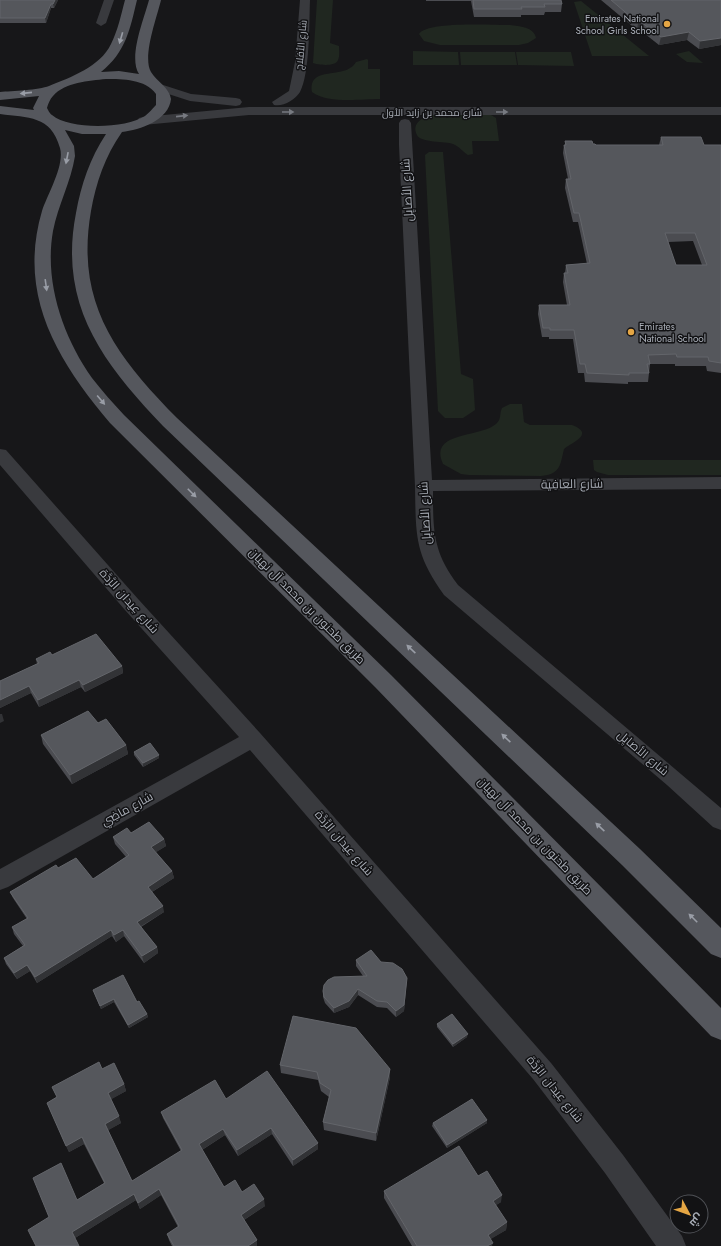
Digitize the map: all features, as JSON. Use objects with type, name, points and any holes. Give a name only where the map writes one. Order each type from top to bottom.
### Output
[{"type":"main road","points":[[48,119],[40,107],[47,94],[98,67],[114,53],[118,46],[132,0]]},
{"type":"main road","points":[[0,110],[48,119],[68,128],[82,130],[117,129],[144,121],[156,113],[164,104],[164,95],[154,85],[143,70],[141,55],[155,0]]},
{"type":"main road","points":[[74,80],[95,76],[116,76],[136,78],[154,85]]},
{"type":"main road","points":[[0,96],[52,90]]},
{"type":"main road","name":"طريق طحنون بن محمد آل نهيان","points":[[48,119],[65,143],[68,152],[66,163],[50,212],[46,231],[43,248],[44,273],[50,307],[63,341],[84,379],[117,419],[383,681],[721,1027]]},
{"type":"main road","points":[[117,129],[104,148],[93,173],[81,218],[78,250],[78,265],[84,298],[97,330],[117,362],[132,382],[165,417],[626,852],[721,946]]},
{"type":"street","points":[[101,23],[109,0]]},
{"type":"street","name":"شارع الأفلاج","points":[[304,98],[300,70],[305,0]]},
{"type":"street","name":"شارع محمد بن زايد الأول","points":[[154,85],[190,97],[249,103],[278,102],[304,98],[721,104]]},
{"type":"street","points":[[278,102],[289,97],[304,98]]},
{"type":"street","name":"شارع محمد بن زايد الأول","points":[[144,121],[196,115],[249,112],[721,112]]},
{"type":"street","points":[[387,112],[405,123],[422,113]]},
{"type":"street","name":"شارع الأصايِل","points":[[405,123],[424,486],[425,540],[429,557],[438,574],[451,590],[674,779],[721,821]]},
{"type":"street","name":"شارع عِيدان الرَّدَّة","points":[[0,454],[132,606],[253,738],[542,1071],[614,1164],[672,1246]]},
{"type":"street","name":"شارع العافِية","points":[[424,486],[721,483]]},
{"type":"street","name":"شارع ماضِي","points":[[0,880],[253,738]]},
{"type":"shaded area","points":[[317,0],[333,0],[330,43],[339,46],[339,58],[337,62],[331,65],[313,63]]},
{"type":"shaded area","points":[[581,1],[649,56],[592,56],[574,2]]},
{"type":"shaded area","points":[[447,25],[510,25],[529,29],[535,34],[536,38],[528,43],[519,45],[440,45],[424,41],[419,34],[424,30]]},
{"type":"shaded area","points":[[413,51],[458,52],[459,65],[413,65]]},
{"type":"shaded area","points":[[689,51],[703,63],[687,62],[676,54]]},
{"type":"shaded area","points":[[460,52],[515,52],[517,65],[461,65]]},
{"type":"shaded area","points":[[516,52],[571,52],[574,66],[518,65]]},
{"type":"shaded area","points":[[367,59],[368,69],[380,69],[380,99],[336,99],[319,96],[312,92],[312,83],[321,75],[344,71],[351,68],[356,62]]},
{"type":"shaded area","points":[[433,115],[491,115],[496,118],[499,141],[472,141],[473,154],[468,155],[453,144],[428,141],[419,138],[416,131],[417,124],[425,117]]},
{"type":"shaded area","points":[[429,152],[443,152],[461,374],[473,379],[475,410],[463,418],[445,418],[438,411],[425,155]]},
{"type":"shaded area","points":[[510,404],[522,404],[524,422],[530,425],[572,425],[579,428],[582,432],[580,438],[564,449],[560,464],[556,471],[548,475],[541,476],[469,475],[461,474],[443,464],[440,453],[443,446],[449,441],[458,437],[479,432],[496,424],[499,420],[502,408]]},
{"type":"shaded area","points":[[593,460],[721,460],[721,475],[608,475],[594,470]]},
{"type":"building","points":[[0,0],[55,0],[53,4],[51,4],[45,18],[0,18]]},
{"type":"building","points":[[473,0],[561,0],[562,4],[544,4],[545,7],[521,7],[522,9],[474,9]]},
{"type":"building","name":"Emirates National School Girls School","points":[[611,0],[721,0],[721,38],[700,41],[689,32],[661,37],[641,22],[638,23]]},
{"type":"building","points":[[661,137],[701,137],[704,145],[721,145],[721,363],[709,361],[708,357],[677,357],[676,354],[648,355],[650,364],[647,364],[649,373],[629,373],[629,375],[587,373],[585,364],[580,364],[574,330],[550,330],[550,328],[543,328],[539,305],[570,305],[564,273],[568,273],[566,265],[590,263],[579,213],[574,213],[566,179],[571,179],[564,145],[566,145],[565,141],[592,141],[593,144],[596,145],[663,145]],"holes":[[[665,233],[695,233],[707,265],[676,265]]]},
{"type":"building","points":[[96,634],[122,666],[83,685],[79,680],[38,700],[29,686],[0,700],[0,681],[39,663],[36,659],[50,652],[52,655]]},
{"type":"building","points":[[88,711],[98,723],[106,719],[126,745],[70,775],[41,735]]},
{"type":"building","points":[[150,743],[159,755],[143,763],[134,752]]},
{"type":"building","points":[[149,822],[164,839],[151,847],[172,871],[148,887],[163,906],[137,922],[157,947],[142,956],[123,930],[114,935],[111,930],[35,977],[27,965],[14,973],[4,958],[25,945],[12,927],[28,918],[10,892],[56,865],[58,868],[76,858],[93,879],[129,855],[113,837],[127,828],[131,833]]},
{"type":"building","points":[[371,950],[381,962],[393,963],[402,969],[407,978],[404,1005],[396,1011],[387,1002],[377,1001],[358,989],[349,1001],[334,1008],[324,997],[324,985],[328,980],[334,977],[367,976],[356,960]]},
{"type":"building","points":[[123,975],[137,1002],[139,1001],[147,1014],[128,1025],[114,999],[100,1006],[93,990]]},
{"type":"building","points":[[452,1014],[468,1034],[453,1044],[437,1024]]},
{"type":"building","points":[[293,1016],[356,1028],[390,1069],[376,1133],[323,1122],[331,1090],[320,1083],[317,1072],[280,1065]]},
{"type":"building","points":[[99,1062],[102,1069],[114,1063],[124,1084],[108,1093],[119,1116],[105,1124],[132,1181],[182,1150],[161,1112],[215,1080],[226,1099],[267,1071],[318,1143],[293,1160],[271,1128],[237,1150],[223,1129],[199,1144],[224,1187],[235,1180],[242,1192],[254,1184],[264,1199],[241,1215],[257,1240],[248,1246],[174,1246],[167,1234],[179,1226],[159,1189],[138,1203],[134,1194],[72,1232],[79,1246],[36,1246],[28,1230],[49,1217],[33,1178],[61,1163],[77,1200],[105,1183],[82,1137],[66,1146],[47,1103],[57,1097],[52,1087]]},
{"type":"building","points":[[472,1099],[487,1120],[447,1145],[433,1123]]},
{"type":"building","points":[[459,1146],[478,1176],[487,1171],[502,1195],[493,1201],[507,1222],[488,1235],[493,1243],[487,1246],[417,1246],[384,1191]]},
{"type":"place","name":"Emirates National School Girls School","points":[[667,24]]},
{"type":"place","name":"Emirates National School","points":[[631,332]]}]
